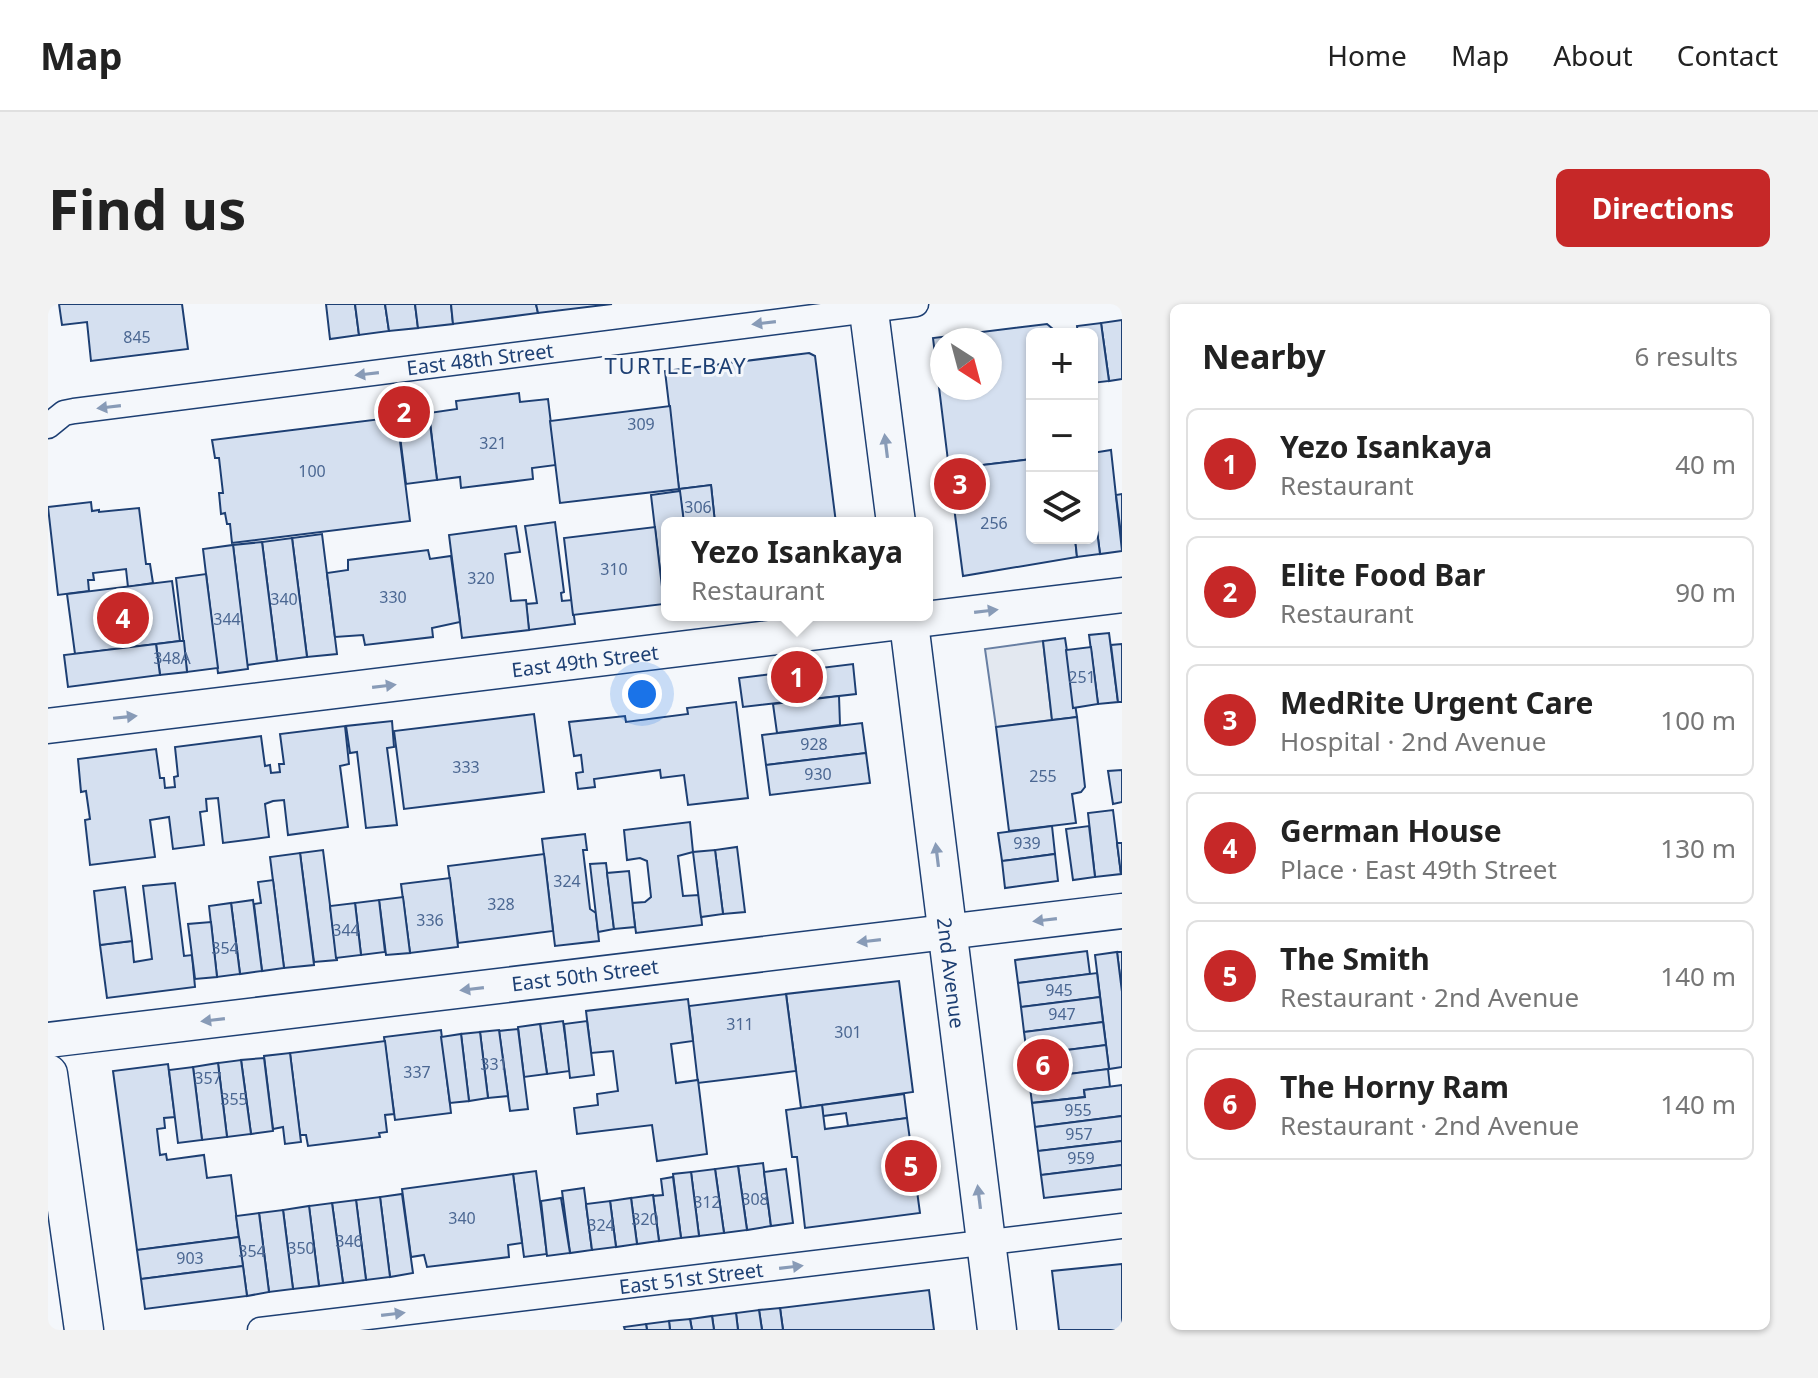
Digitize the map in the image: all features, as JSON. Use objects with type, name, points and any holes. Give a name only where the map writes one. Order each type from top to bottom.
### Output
[{"type":"main road","points":[[869,307],[895,517]]},
{"type":"main road","name":"East 49th Street","points":[[933,615],[1122,595]]},
{"type":"main road","name":"East 49th Street","points":[[48,726],[884,621]]},
{"type":"main road","name":"2nd Avenue","points":[[908,621],[997,1330]]},
{"type":"main road","name":"East 50th Street","points":[[48,1040],[1122,911]]},
{"type":"main road","points":[[48,1074],[84,1330]]},
{"type":"street","name":"East 48th Street","points":[[48,426],[64,413],[74,411],[869,307],[916,304]]},
{"type":"street","name":"East 51st Street","points":[[260,1330],[1122,1226]]},
{"type":"shaded area","points":[[1043,641],[1052,720],[996,727],[985,649]]},
{"type":"building","points":[[59,304],[182,304],[188,349],[91,361],[87,322],[62,325]]},
{"type":"building","points":[[326,304],[355,304],[359,335],[330,339]]},
{"type":"building","points":[[355,304],[385,304],[389,331],[359,335]]},
{"type":"building","points":[[385,304],[415,304],[418,328],[389,331]]},
{"type":"building","points":[[415,304],[451,304],[453,324],[418,328]]},
{"type":"building","points":[[451,304],[536,304],[538,313],[453,324]]},
{"type":"building","points":[[536,304],[612,304],[538,313]]},
{"type":"building","points":[[1122,320],[1122,379],[1109,381],[1101,323]]},
{"type":"building","points":[[1101,323],[1109,381],[1098,382],[1098,328],[1077,326]]},
{"type":"building","points":[[1047,324],[1052,328],[1026,328],[1026,460],[949,469],[941,400],[1002,400],[1002,330]]},
{"type":"building","points":[[809,353],[815,356],[835,517],[714,517],[711,485],[679,489],[665,371]]},
{"type":"building","points":[[519,393],[520,402],[548,399],[556,465],[532,468],[533,479],[461,488],[460,477],[437,480],[429,413],[457,409],[456,401]]},
{"type":"building","points":[[427,400],[437,480],[406,484],[396,404]]},
{"type":"building","points":[[670,406],[679,489],[560,503],[550,421]]},
{"type":"building","points":[[397,417],[410,521],[232,543],[230,524],[227,524],[225,513],[221,514],[219,493],[223,493],[219,458],[215,458],[212,440]]},
{"type":"building","points":[[1111,450],[1122,551],[1100,554],[1098,538],[1098,452]]},
{"type":"building","points":[[1026,460],[1026,544],[1076,544],[1077,557],[963,576],[949,469]]},
{"type":"building","points":[[711,485],[714,517],[683,517],[679,489]]},
{"type":"building","points":[[680,491],[683,517],[661,517],[661,579],[651,495]]},
{"type":"building","points":[[1122,494],[1122,542],[1116,495]]},
{"type":"building","points":[[91,502],[92,511],[99,512],[139,508],[146,564],[150,564],[153,583],[128,587],[126,569],[93,573],[94,580],[88,580],[89,591],[58,595],[48,507]]},
{"type":"building","points":[[555,522],[564,592],[561,593],[562,601],[572,600],[575,624],[529,630],[526,604],[537,603],[525,526]]},
{"type":"building","points":[[516,526],[520,552],[505,554],[511,601],[526,600],[529,630],[462,638],[449,535]]},
{"type":"building","points":[[655,527],[661,604],[573,615],[564,538]]},
{"type":"building","points":[[322,534],[337,654],[307,657],[292,538]]},
{"type":"building","points":[[292,538],[307,657],[277,661],[262,542]]},
{"type":"building","points":[[1098,538],[1100,554],[1077,557],[1076,544],[1098,544]]},
{"type":"building","points":[[262,542],[277,661],[247,665],[233,545]]},
{"type":"building","points":[[233,545],[248,669],[218,673],[203,549]]},
{"type":"building","points":[[428,550],[430,559],[451,556],[460,622],[432,628],[433,637],[365,645],[363,635],[335,637],[327,573],[348,570],[348,560]]},
{"type":"building","points":[[206,574],[218,668],[187,672],[176,578]]},
{"type":"building","points":[[172,581],[180,641],[75,654],[67,594]]},
{"type":"building","points":[[1109,633],[1118,702],[1098,704],[1089,635]]},
{"type":"building","points":[[1065,638],[1077,717],[1052,720],[1043,641]]},
{"type":"building","points":[[184,641],[187,672],[160,675],[156,644]]},
{"type":"building","points":[[156,644],[160,675],[68,687],[64,655]]},
{"type":"building","points":[[1122,644],[1122,702],[1118,702],[1111,645]]},
{"type":"building","points":[[1091,647],[1098,704],[1073,708],[1066,650]]},
{"type":"building","points":[[853,664],[856,694],[743,707],[739,678]]},
{"type":"building","points":[[839,696],[840,725],[777,733],[773,704]]},
{"type":"building","points":[[736,702],[748,798],[688,805],[684,775],[661,778],[660,770],[594,779],[595,787],[578,789],[576,773],[583,772],[581,755],[574,756],[569,722],[625,716],[626,722],[688,714],[687,708]]},
{"type":"building","points":[[534,714],[544,792],[404,809],[394,731]]},
{"type":"building","points":[[1077,717],[1085,787],[1081,792],[1072,794],[1076,823],[1009,831],[996,727]]},
{"type":"building","points":[[392,721],[394,747],[387,748],[397,825],[366,828],[357,752],[350,753],[346,726]]},
{"type":"building","points":[[862,723],[866,753],[766,765],[762,735]]},
{"type":"building","points":[[345,726],[349,764],[340,766],[348,827],[288,835],[284,800],[273,801],[265,804],[269,837],[223,843],[218,798],[206,799],[207,811],[200,812],[204,845],[173,849],[169,817],[150,820],[155,857],[90,865],[85,820],[90,819],[86,791],[81,792],[78,759],[156,749],[160,778],[164,778],[165,788],[175,787],[174,777],[178,776],[175,747],[261,736],[265,766],[270,765],[271,773],[280,772],[279,764],[284,764],[280,734]]},
{"type":"building","points":[[866,753],[870,783],[770,795],[766,765]]},
{"type":"building","points":[[1122,770],[1122,802],[1113,804],[1108,771]]},
{"type":"building","points":[[1113,810],[1121,874],[1095,877],[1088,813]]},
{"type":"building","points":[[690,822],[693,852],[678,856],[683,896],[699,895],[702,925],[636,933],[632,903],[645,902],[651,897],[647,861],[640,858],[627,860],[624,830]]},
{"type":"building","points":[[1052,826],[1055,854],[1002,861],[998,833]]},
{"type":"building","points":[[1089,826],[1095,877],[1073,880],[1066,829]]},
{"type":"building","points":[[585,834],[587,850],[583,850],[590,909],[596,913],[599,941],[555,946],[542,839]]},
{"type":"building","points":[[1117,843],[1122,843],[1122,874],[1121,874]]},
{"type":"building","points":[[737,847],[745,912],[723,914],[715,850]]},
{"type":"building","points":[[323,850],[337,960],[314,962],[300,853]]},
{"type":"building","points":[[715,850],[723,914],[701,917],[693,852]]},
{"type":"building","points":[[300,853],[314,965],[284,968],[270,857]]},
{"type":"building","points":[[544,854],[553,931],[458,943],[448,866]]},
{"type":"building","points":[[1055,854],[1058,881],[1005,888],[1002,861]]},
{"type":"building","points":[[606,863],[614,929],[598,932],[590,864]]},
{"type":"building","points":[[629,871],[635,927],[614,929],[607,873]]},
{"type":"building","points":[[450,878],[458,947],[410,953],[401,884]]},
{"type":"building","points":[[273,880],[284,968],[262,971],[254,904],[261,903],[258,882]]},
{"type":"building","points":[[175,883],[184,956],[192,955],[195,987],[107,998],[100,945],[132,941],[134,962],[152,959],[143,886]]},
{"type":"building","points":[[125,887],[132,941],[100,945],[94,891]]},
{"type":"building","points":[[403,897],[410,953],[386,955],[379,900]]},
{"type":"building","points":[[253,900],[262,971],[240,974],[231,903]]},
{"type":"building","points":[[379,900],[385,952],[361,955],[355,903]]},
{"type":"building","points":[[231,903],[240,974],[217,977],[209,906]]},
{"type":"building","points":[[355,903],[361,955],[336,958],[330,906]]},
{"type":"building","points":[[211,922],[217,977],[195,979],[188,924]]},
{"type":"building","points":[[1087,951],[1090,974],[1018,983],[1015,960]]},
{"type":"building","points":[[1117,952],[1122,952],[1122,992]]},
{"type":"building","points":[[1117,952],[1122,992],[1122,1067],[1109,1069],[1095,955]]},
{"type":"building","points":[[1097,973],[1100,997],[1021,1007],[1018,983]]},
{"type":"building","points":[[899,981],[913,1092],[801,1108],[786,994]]},
{"type":"building","points":[[786,994],[796,1071],[698,1083],[689,1006]]},
{"type":"building","points":[[1100,997],[1103,1022],[1024,1032],[1021,1007]]},
{"type":"building","points":[[688,999],[693,1041],[671,1044],[676,1083],[698,1080],[707,1154],[657,1161],[652,1125],[577,1134],[574,1108],[598,1105],[597,1094],[618,1091],[613,1051],[591,1053],[586,1011]]},
{"type":"building","points":[[563,1021],[570,1071],[547,1074],[540,1024]]},
{"type":"building","points":[[587,1021],[594,1075],[570,1078],[564,1024]]},
{"type":"building","points":[[1103,1022],[1106,1045],[1027,1055],[1024,1032]]},
{"type":"building","points":[[540,1024],[547,1074],[524,1077],[518,1027]]},
{"type":"building","points":[[518,1029],[528,1109],[510,1111],[499,1031]]},
{"type":"building","points":[[441,1030],[451,1113],[395,1120],[384,1037]]},
{"type":"building","points":[[499,1030],[508,1096],[488,1098],[480,1032]]},
{"type":"building","points":[[480,1032],[488,1098],[469,1101],[461,1034]]},
{"type":"building","points":[[461,1034],[469,1101],[450,1103],[441,1037]]},
{"type":"building","points":[[385,1041],[394,1114],[385,1115],[387,1132],[379,1133],[380,1137],[308,1146],[306,1135],[300,1135],[290,1053]]},
{"type":"building","points":[[1106,1045],[1109,1069],[1029,1079],[1027,1055]]},
{"type":"building","points":[[290,1053],[301,1142],[285,1144],[283,1127],[273,1129],[264,1056]]},
{"type":"building","points":[[264,1058],[273,1131],[251,1134],[241,1060]]},
{"type":"building","points":[[241,1060],[251,1134],[227,1137],[218,1063]]},
{"type":"building","points":[[218,1063],[227,1137],[202,1140],[193,1067]]},
{"type":"building","points":[[168,1064],[175,1117],[164,1118],[165,1128],[157,1129],[160,1155],[166,1154],[167,1160],[204,1155],[207,1178],[231,1175],[239,1237],[137,1250],[113,1071]]},
{"type":"building","points":[[193,1067],[202,1140],[178,1143],[169,1070]]},
{"type":"building","points":[[1108,1069],[1110,1087],[1084,1090],[1085,1097],[1032,1103],[1029,1079]]},
{"type":"building","points":[[1122,1085],[1122,1116],[1035,1127],[1032,1103],[1085,1097],[1084,1090]]},
{"type":"building","points":[[904,1094],[907,1118],[848,1126],[846,1113],[823,1116],[822,1105]]},
{"type":"building","points":[[822,1105],[825,1129],[907,1118],[920,1213],[805,1228],[797,1157],[792,1157],[786,1110]]},
{"type":"building","points":[[1122,1116],[1122,1141],[1038,1151],[1035,1127]]},
{"type":"building","points":[[1122,1141],[1122,1165],[1041,1175],[1038,1151]]},
{"type":"building","points":[[763,1163],[771,1226],[747,1230],[738,1166]]},
{"type":"building","points":[[1122,1165],[1122,1189],[1044,1198],[1041,1175]]},
{"type":"building","points":[[738,1166],[747,1230],[724,1233],[715,1169]]},
{"type":"building","points":[[715,1169],[724,1233],[699,1236],[691,1172]]},
{"type":"building","points":[[786,1169],[793,1223],[771,1226],[764,1172]]},
{"type":"building","points":[[536,1171],[547,1254],[524,1257],[513,1174]]},
{"type":"building","points":[[691,1172],[699,1236],[681,1238],[673,1174]]},
{"type":"building","points":[[513,1174],[522,1243],[508,1245],[509,1257],[427,1267],[424,1255],[411,1257],[402,1189]]},
{"type":"building","points":[[673,1177],[681,1238],[659,1241],[653,1196],[663,1195],[661,1179]]},
{"type":"building","points":[[584,1188],[592,1250],[570,1253],[562,1191]]},
{"type":"building","points":[[402,1194],[413,1273],[390,1277],[380,1197]]},
{"type":"building","points":[[653,1195],[659,1241],[637,1244],[631,1198]]},
{"type":"building","points":[[380,1197],[390,1277],[366,1280],[356,1200]]},
{"type":"building","points":[[561,1198],[570,1253],[547,1256],[541,1201]]},
{"type":"building","points":[[631,1198],[637,1244],[616,1247],[610,1201]]},
{"type":"building","points":[[356,1200],[366,1280],[343,1283],[332,1203]]},
{"type":"building","points":[[610,1201],[616,1247],[592,1250],[586,1204]]},
{"type":"building","points":[[332,1203],[343,1283],[319,1286],[309,1206]]},
{"type":"building","points":[[309,1206],[319,1286],[293,1289],[283,1210]]},
{"type":"building","points":[[283,1210],[293,1289],[269,1292],[259,1213]]},
{"type":"building","points":[[259,1213],[269,1292],[247,1296],[236,1216]]},
{"type":"building","points":[[239,1237],[243,1266],[141,1279],[137,1250]]},
{"type":"building","points":[[1122,1264],[1122,1330],[1059,1330],[1052,1271]]},
{"type":"building","points":[[243,1266],[247,1296],[145,1309],[141,1279]]},
{"type":"building","points":[[929,1290],[934,1330],[783,1330],[780,1308]]},
{"type":"building","points":[[780,1308],[783,1330],[762,1330],[759,1310]]},
{"type":"building","points":[[759,1310],[762,1330],[738,1330],[736,1313]]},
{"type":"building","points":[[736,1313],[738,1330],[714,1330],[712,1316]]},
{"type":"building","points":[[712,1316],[714,1330],[692,1330],[690,1319]]},
{"type":"building","points":[[690,1319],[692,1330],[670,1330],[669,1321]]},
{"type":"building","points":[[669,1321],[670,1330],[647,1330],[646,1324]]},
{"type":"building","points":[[646,1324],[647,1330],[625,1330],[624,1327]]},
{"type":"place","name":"Elite Food Bar","points":[[404,412]]},
{"type":"place","name":"MedRite Urgent Care","points":[[960,484]]},
{"type":"place","name":"German House","points":[[123,618]]},
{"type":"place","name":"Yezo Isankaya","points":[[797,677]]},
{"type":"place","name":"The Horny Ram","points":[[1043,1065]]},
{"type":"place","name":"The Smith","points":[[911,1166]]},
{"type":"district","name":"TURTLE BAY","points":[[676,365]]}]
